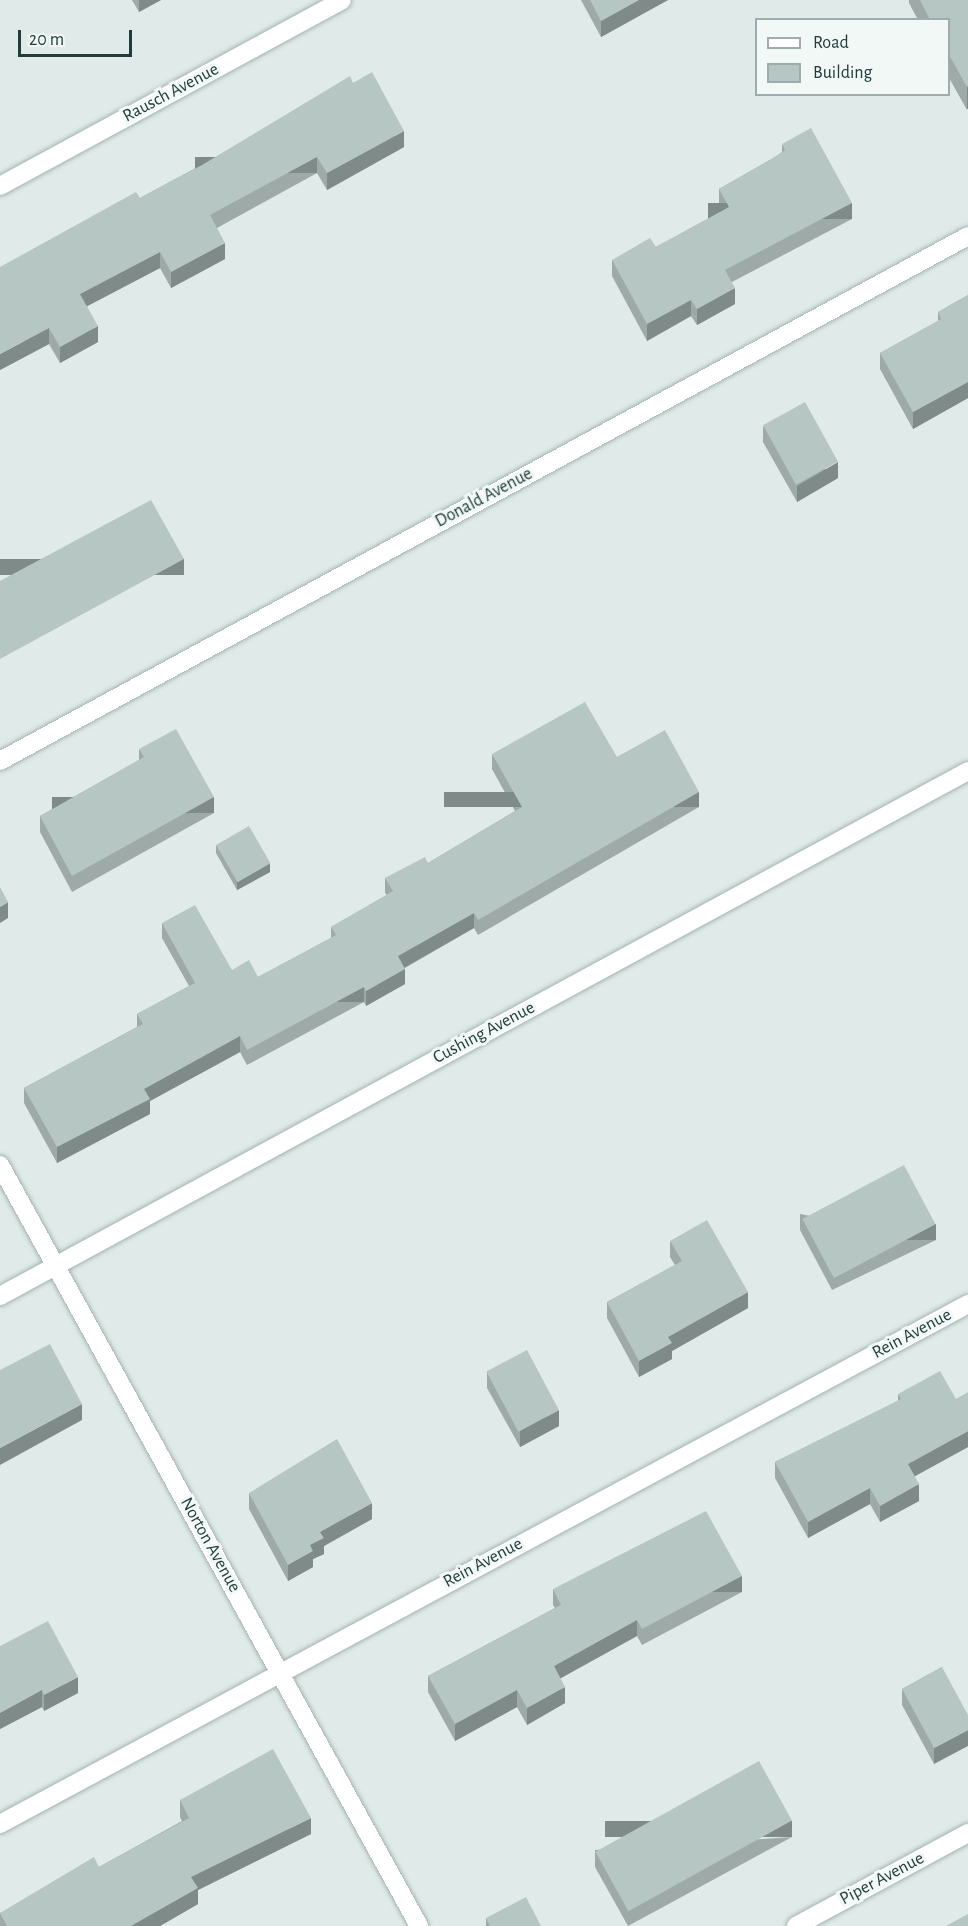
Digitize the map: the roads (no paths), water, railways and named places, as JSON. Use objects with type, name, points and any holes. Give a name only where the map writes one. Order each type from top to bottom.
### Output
[{"type":"street","name":"Rausch Avenue","points":[[0,186],[342,0]]},
{"type":"street","name":"Donald Avenue","points":[[0,761],[968,236]]},
{"type":"street","name":"Cushing Avenue","points":[[0,1296],[968,771]]},
{"type":"street","name":"Norton Avenue","points":[[0,1165],[419,1926]]},
{"type":"street","name":"Rein Avenue","points":[[0,1824],[280,1671],[968,1304]]},
{"type":"street","name":"Piper Avenue","points":[[796,1926],[968,1833]]}]
